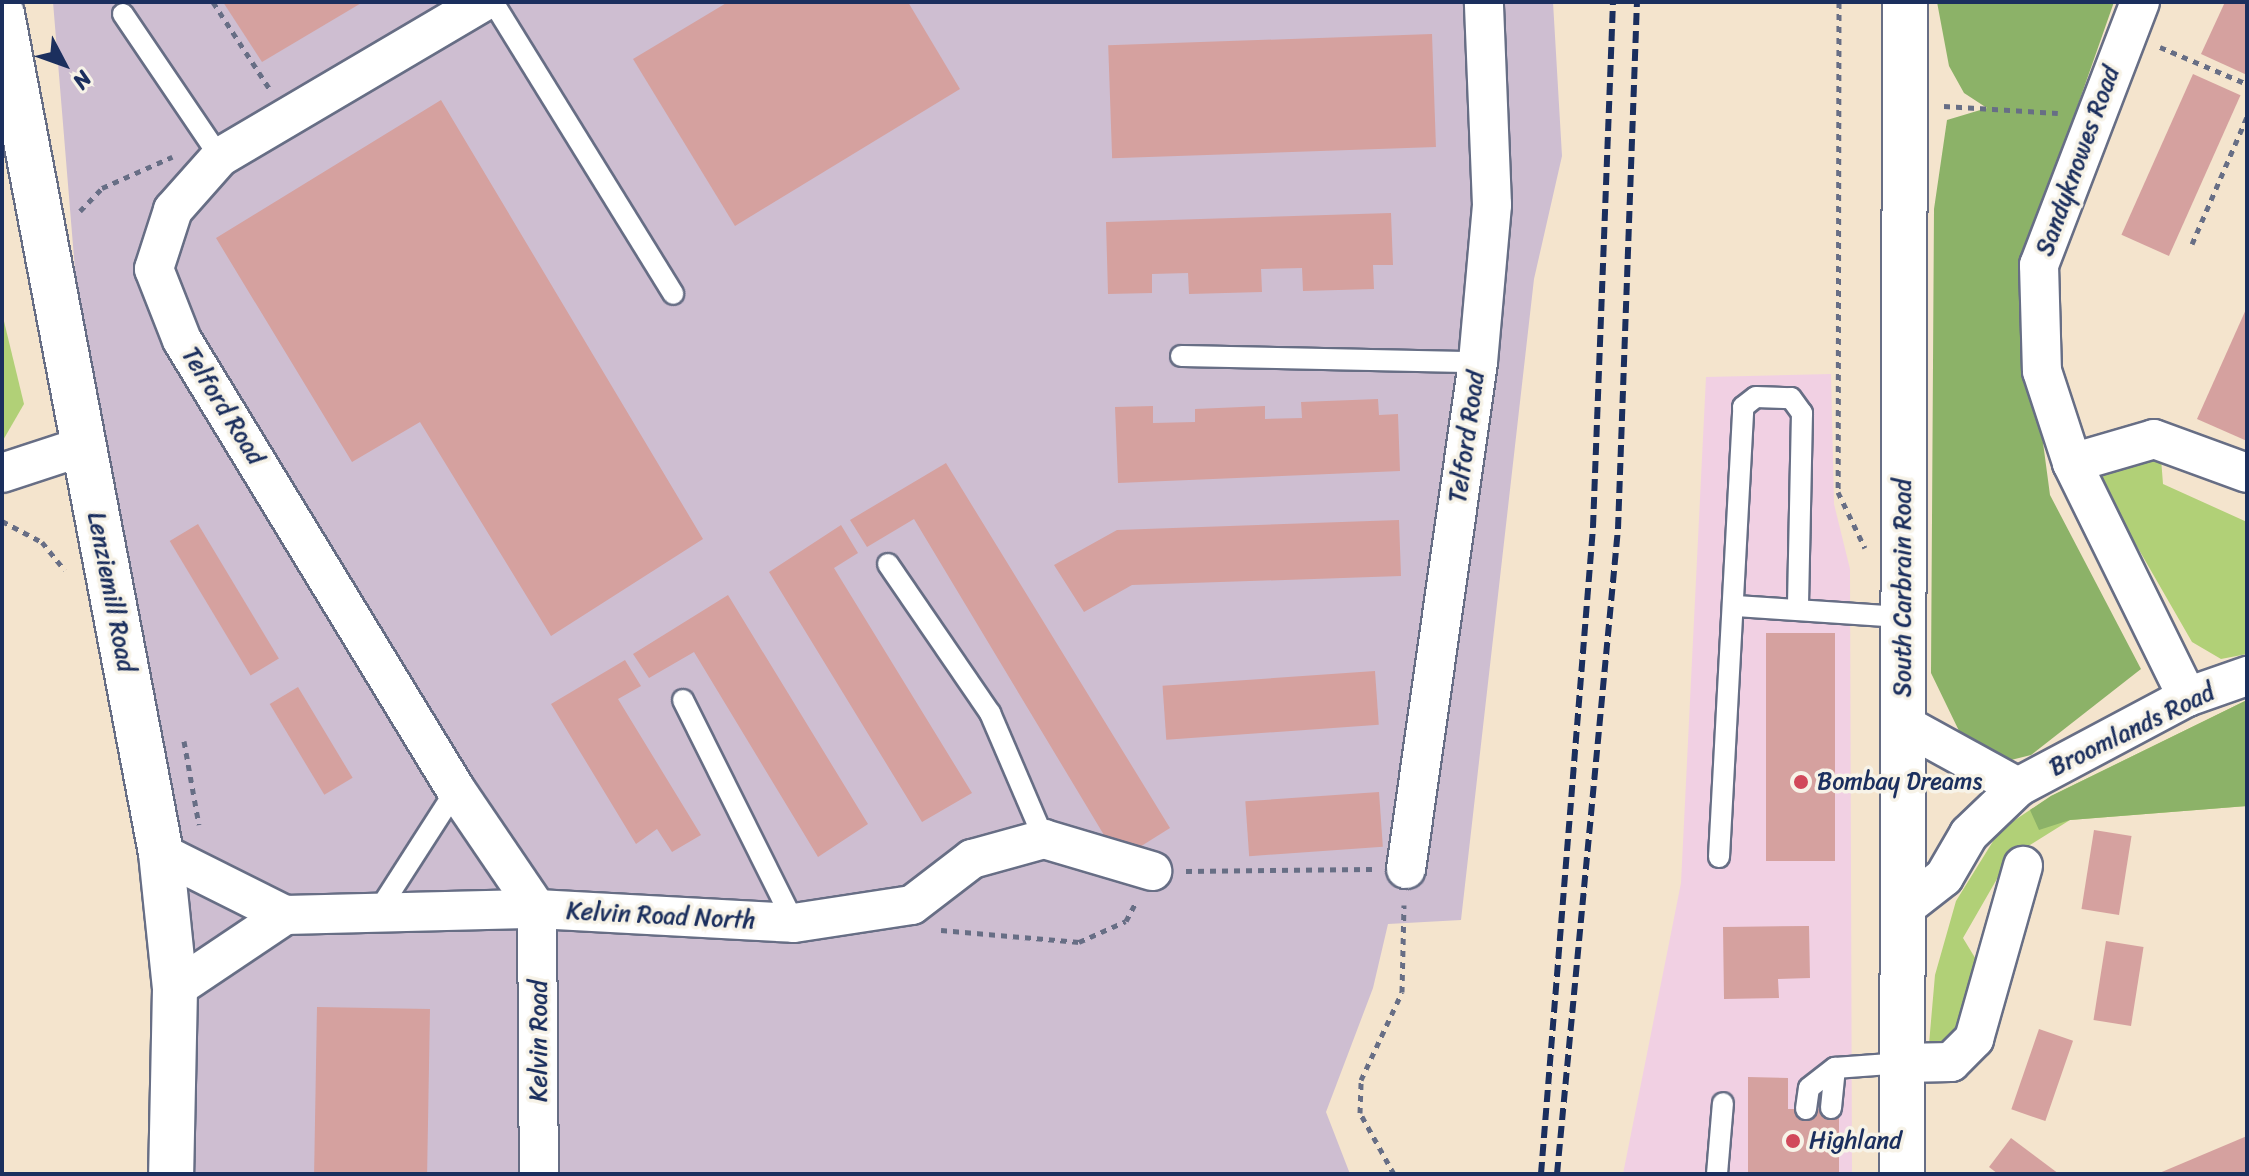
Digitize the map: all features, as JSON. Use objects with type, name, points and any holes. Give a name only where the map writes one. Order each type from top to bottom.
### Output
[{"type":"street","name":"Telford Road","points":[[483,2],[220,157],[173,210],[154,269],[182,340],[456,790],[537,909]]},
{"type":"street","name":"Telford Road","points":[[1406,869],[1478,362],[1492,205],[1484,2]]},
{"type":"street","name":"South Carbrain Road","points":[[1902,1174],[1905,725],[1885,616],[1905,2]]},
{"type":"street","name":"Lenziemill Road","points":[[2,14],[161,853],[175,989],[171,1174]]},
{"type":"street","name":"Sandyknowes Road","points":[[2133,17],[2039,265],[2042,371],[2072,463],[2187,697]]},
{"type":"street","points":[[2072,463],[2154,439],[2247,473]]},
{"type":"street","points":[[2,473],[84,446]]},
{"type":"street","name":"Broomlands Road","points":[[1903,909],[1944,877],[1969,834],[2018,787],[2187,697],[2247,676]]},
{"type":"street","points":[[1905,725],[2018,787]]},
{"type":"street","points":[[1044,839],[1152,871]]},
{"type":"street","name":"Kelvin Road North","points":[[161,853],[285,915],[537,909],[794,923],[912,905],[972,859],[1044,839]]},
{"type":"street","points":[[1903,1063],[1951,1062],[1974,1039],[2023,866]]},
{"type":"street","name":"Kelvin Road","points":[[537,909],[539,1174]]},
{"type":"street","points":[[175,989],[285,915]]},
{"type":"lane","points":[[493,2],[673,294]]},
{"type":"lane","points":[[123,14],[220,157]]},
{"type":"lane","points":[[1181,356],[1478,362]]},
{"type":"lane","points":[[1719,857],[1735,606],[1743,407],[1756,397],[1791,398],[1802,413],[1798,609]]},
{"type":"lane","points":[[888,564],[990,713],[1044,839]]},
{"type":"lane","points":[[1735,606],[1885,616]]},
{"type":"lane","points":[[683,700],[794,923]]},
{"type":"lane","points":[[377,913],[456,790]]},
{"type":"lane","points":[[1806,1109],[1809,1088],[1835,1068],[1903,1063]]},
{"type":"lane","points":[[1831,1108],[1835,1068]]},
{"type":"lane","points":[[1717,1174],[1723,1103]]},
{"type":"path","points":[[213,2],[288,117]]},
{"type":"path","points":[[1839,2],[1838,492],[1859,547],[1870,549],[1885,616]]},
{"type":"path","points":[[2133,17],[2247,84]]},
{"type":"path","points":[[1979,107],[2041,112]]},
{"type":"path","points":[[2192,244],[2244,134],[2247,117]]},
{"type":"path","points":[[102,188],[163,157]]},
{"type":"path","points":[[912,905],[928,929],[1079,942],[1126,921],[1152,871],[1406,869],[1402,992],[1361,1080],[1360,1113],[1394,1174]]},
{"type":"shaded area","points":[[53,2],[1553,2],[1562,156],[1534,279],[1461,920],[1388,924],[1373,988],[1326,1112],[1350,1174],[174,1174],[76,282]]},
{"type":"shaded area","points":[[1831,374],[1834,504],[1850,569],[1852,1174],[1623,1174],[1681,883],[1706,377]]},
{"type":"green space","points":[[1937,2],[2114,2],[2020,270],[2050,495],[2141,669],[2031,755],[2007,761],[1961,735],[1931,673],[1934,209],[1947,120],[1987,108],[1964,93],[1949,66]]},
{"type":"green space","points":[[2,313],[24,404],[2,442]]},
{"type":"green space","points":[[2125,457],[2161,458],[2163,484],[2247,522],[2247,654],[2221,659],[2192,642],[2100,482],[2109,465]]},
{"type":"green space","points":[[2247,700],[2247,806],[2070,820],[2009,858],[1963,938],[1980,966],[1956,1043],[1929,1044],[1935,975],[1956,901],[2000,830],[2051,796]]},
{"type":"green space","points":[[2247,700],[2247,806],[2070,820],[2039,830],[2030,810],[2051,796]]},
{"type":"building","points":[[223,2],[363,2],[262,62]]},
{"type":"building","points":[[728,2],[908,2],[960,89],[735,226],[633,59]]},
{"type":"building","points":[[2225,2],[2247,2],[2247,75],[2201,54]]},
{"type":"building","points":[[1432,34],[1436,147],[1112,158],[1108,45]]},
{"type":"building","points":[[2193,74],[2241,95],[2169,256],[2121,235]]},
{"type":"building","points":[[441,100],[703,539],[551,636],[420,422],[352,462],[216,238]]},
{"type":"building","points":[[1391,213],[1393,265],[1373,265],[1374,289],[1303,291],[1302,268],[1261,269],[1262,292],[1189,294],[1188,273],[1152,274],[1152,293],[1108,294],[1106,222]]},
{"type":"building","points":[[2247,307],[2247,441],[2197,419]]},
{"type":"building","points":[[1378,399],[1379,415],[1398,414],[1400,471],[1118,483],[1115,407],[1153,406],[1153,423],[1195,422],[1195,409],[1265,406],[1265,419],[1302,418],[1301,402]]},
{"type":"building","points":[[946,463],[1170,828],[1119,860],[914,519],[867,547],[850,520]]},
{"type":"building","points":[[1399,520],[1401,576],[1132,585],[1084,612],[1054,565],[1117,530]]},
{"type":"building","points":[[198,524],[279,659],[251,676],[170,541]]},
{"type":"building","points":[[841,525],[858,553],[834,568],[972,793],[922,822],[769,572]]},
{"type":"building","points":[[728,595],[868,824],[818,857],[694,652],[649,678],[633,654]]},
{"type":"building","name":"Bombay Dreams","points":[[1766,633],[1835,633],[1835,861],[1766,861]]},
{"type":"building","points":[[625,660],[641,686],[618,699],[701,835],[672,852],[657,829],[636,844],[551,704]]},
{"type":"building","points":[[1375,671],[1379,725],[1166,740],[1163,686]]},
{"type":"building","points":[[298,687],[353,778],[324,795],[270,704]]},
{"type":"building","points":[[1379,792],[1383,847],[1249,856],[1245,801]]},
{"type":"building","points":[[2094,830],[2132,836],[2119,915],[2081,909]]},
{"type":"building","points":[[1809,926],[1810,978],[1778,979],[1779,998],[1724,999],[1723,927]]},
{"type":"building","points":[[2106,941],[2144,947],[2131,1026],[2093,1020]]},
{"type":"building","points":[[317,1007],[430,1009],[427,1174],[314,1174]]},
{"type":"building","points":[[2039,1029],[2073,1041],[2045,1121],[2011,1109]]},
{"type":"building","name":"Highland","points":[[1748,1077],[1788,1078],[1788,1109],[1839,1109],[1839,1174],[1748,1174]]},
{"type":"building","points":[[2247,1136],[2247,1174],[2157,1174]]},
{"type":"building","points":[[2011,1138],[2059,1174],[1998,1174],[1989,1167]]},
{"type":"railway","points":[[1541,1174],[1593,527],[1613,2]]},
{"type":"railway","points":[[1557,1174],[1618,529],[1637,2]]},
{"type":"place","name":"Bombay Dreams","points":[[1801,782]]},
{"type":"place","name":"Highland","points":[[1793,1141]]}]
